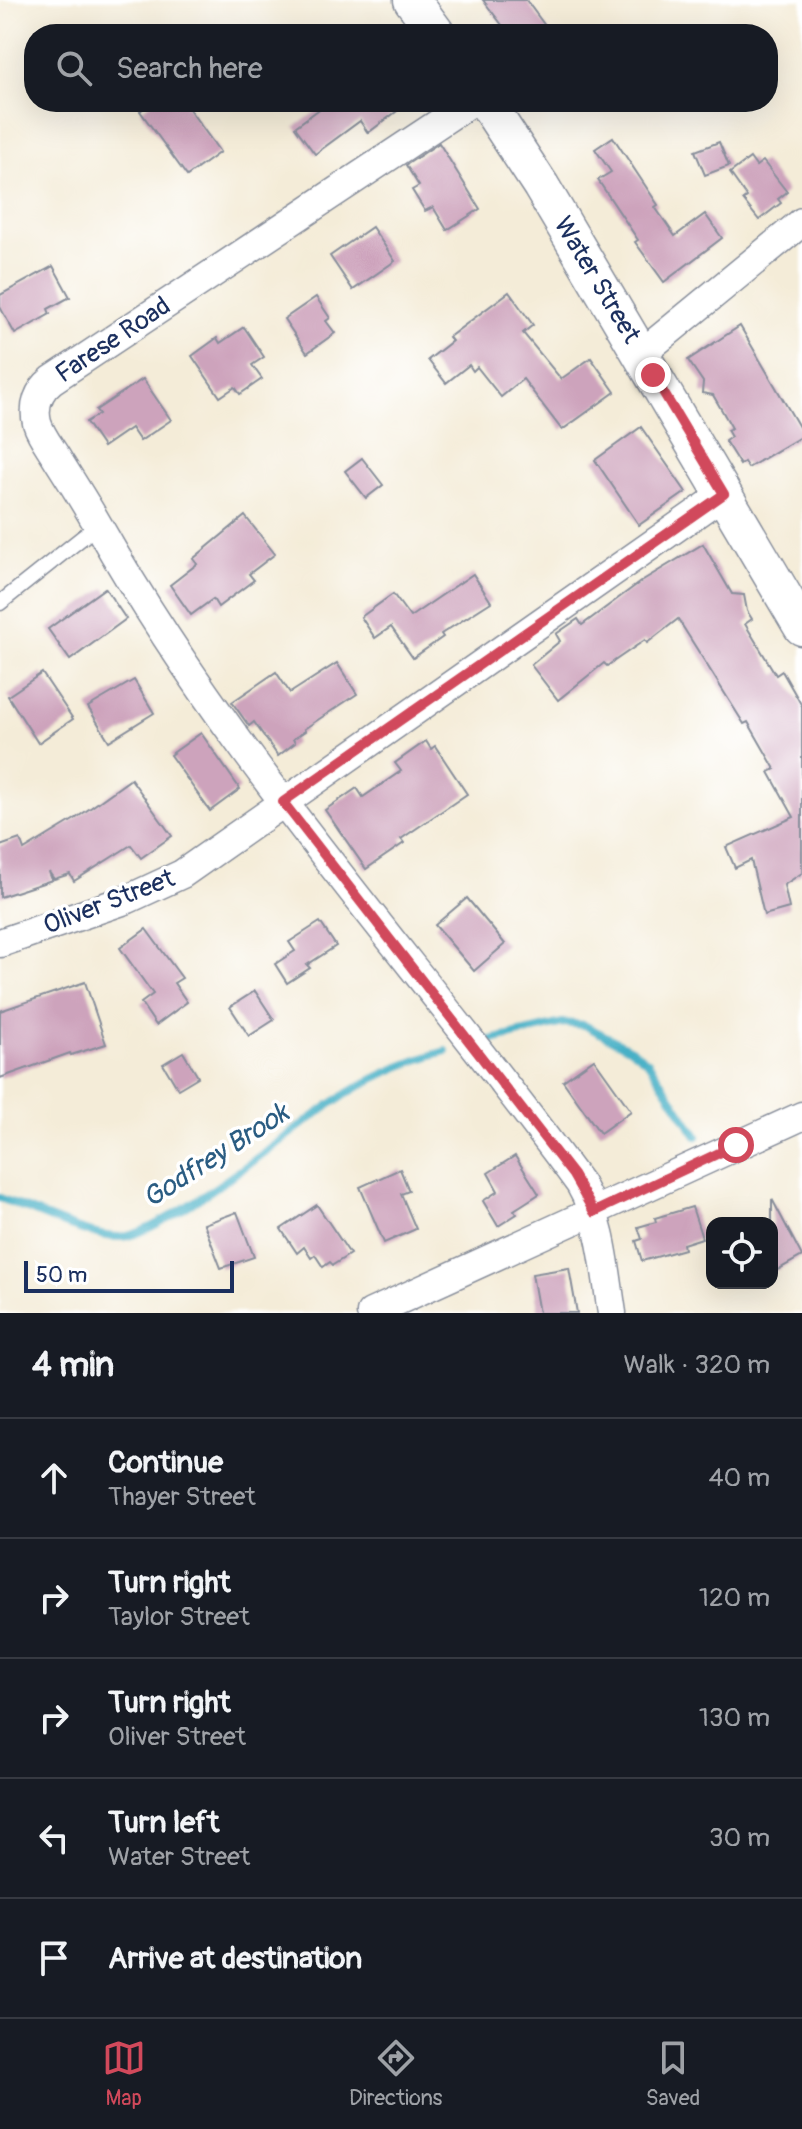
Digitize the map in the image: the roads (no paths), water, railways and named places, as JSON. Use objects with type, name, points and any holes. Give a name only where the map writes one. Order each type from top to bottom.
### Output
[{"type":"street","points":[[412,0],[430,24]]},
{"type":"street","name":"Farese Road","points":[[456,112],[44,387],[37,401],[38,426],[141,601],[283,802],[573,1175],[594,1212],[600,1231],[612,1313]]},
{"type":"street","name":"Water Street","points":[[493,112],[526,160],[802,627]]},
{"type":"street","points":[[641,354],[802,222]]},
{"type":"street","name":"Oliver Street","points":[[0,943],[128,899],[191,869],[724,494]]},
{"type":"street","points":[[371,1313],[802,1116]]},
{"type":"lane","points":[[0,603],[98,525]]},
{"type":"waterway","name":"Godfrey Brook","points":[[487,1041],[563,1023],[584,1025],[631,1049],[648,1062],[697,1136]]},
{"type":"waterway","name":"Godfrey Brook","points":[[0,1198],[93,1233],[121,1237],[140,1232],[194,1202],[358,1087],[401,1066],[446,1051]]}]
